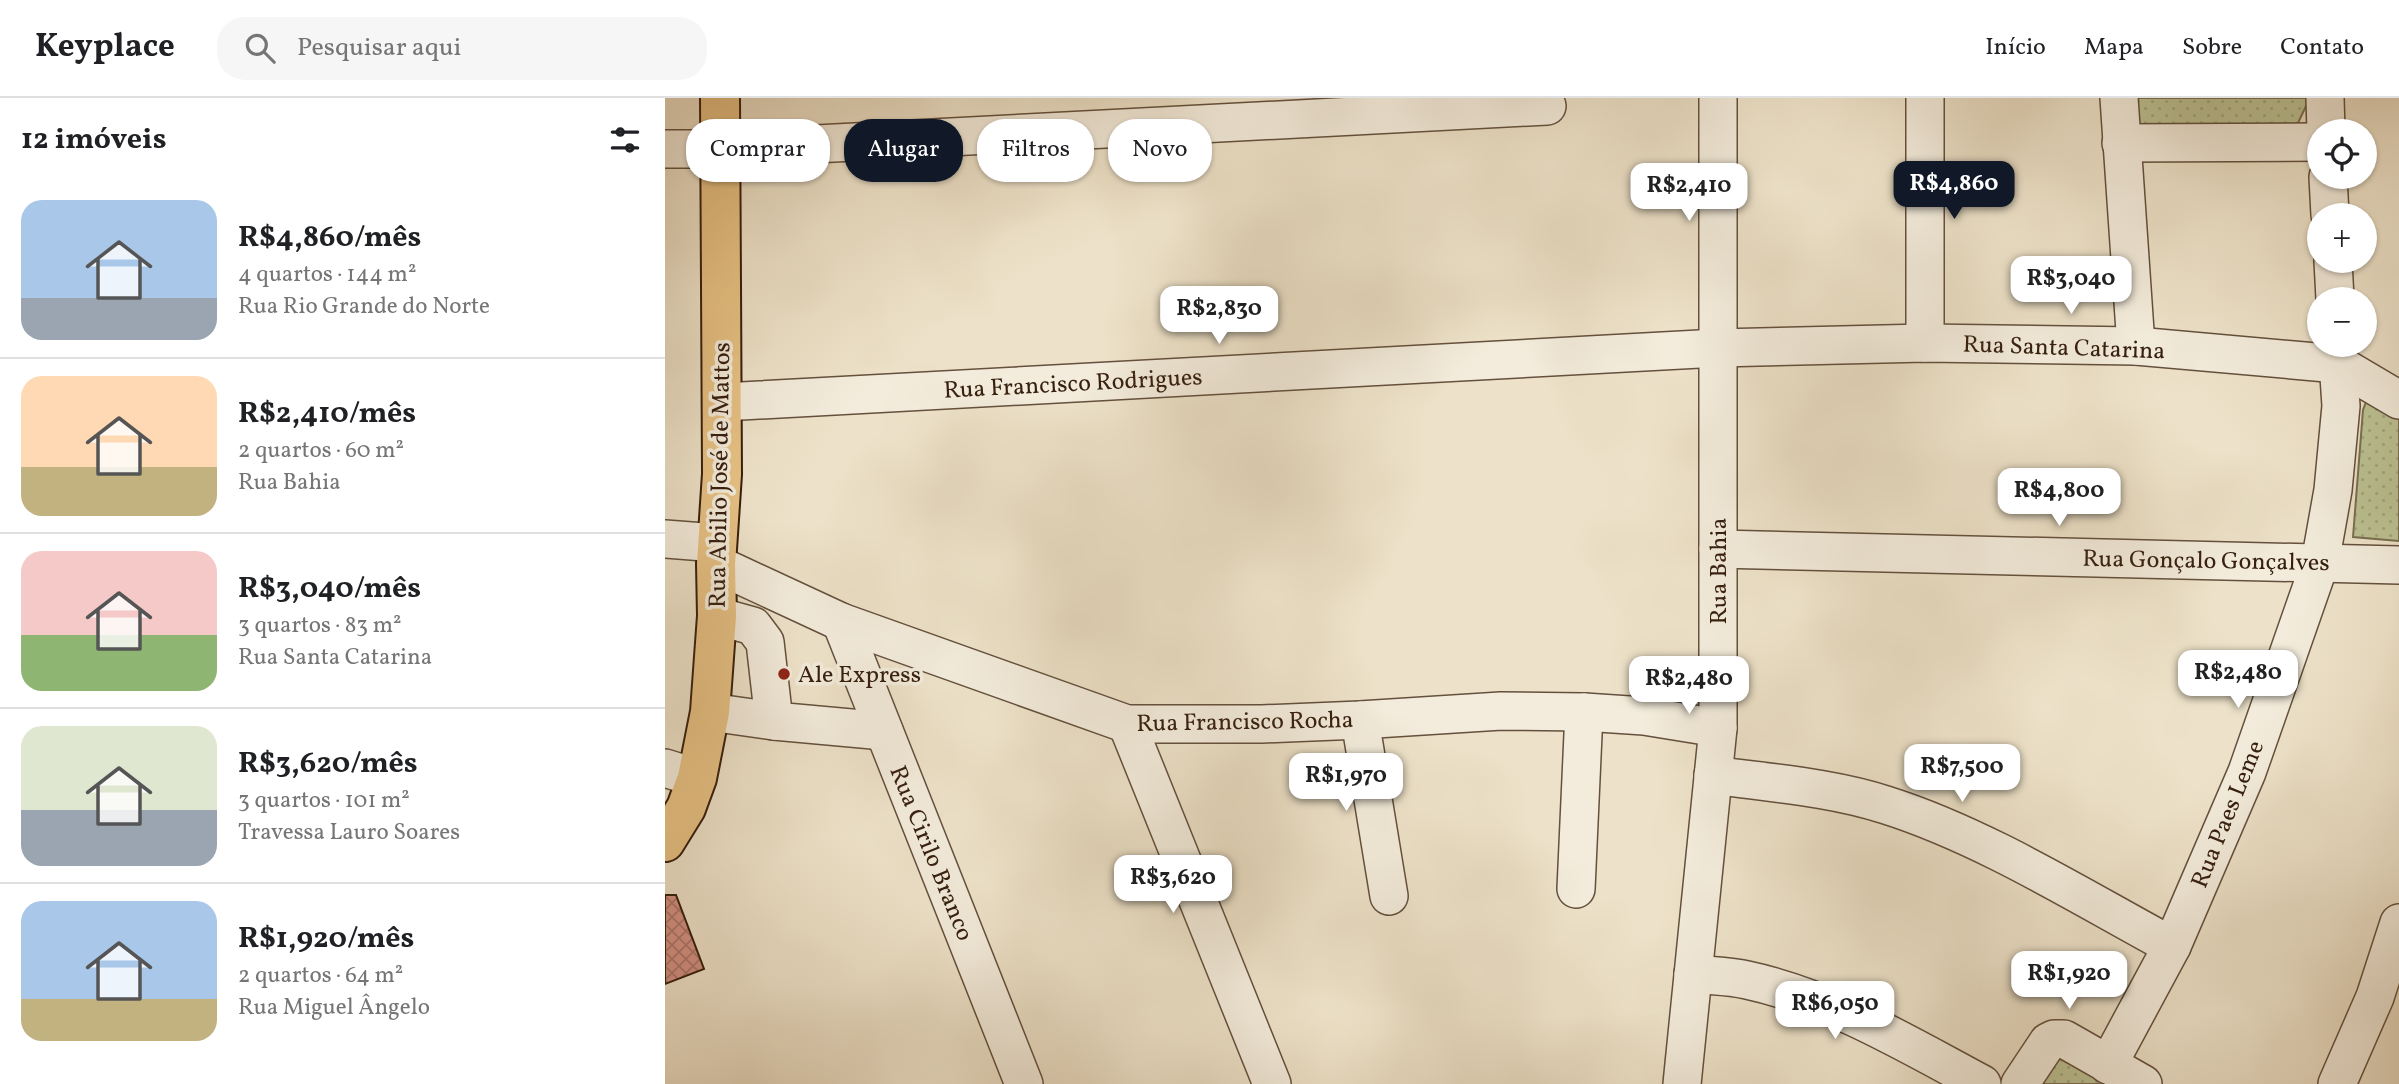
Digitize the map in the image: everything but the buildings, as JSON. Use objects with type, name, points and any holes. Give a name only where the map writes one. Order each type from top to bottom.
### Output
[{"type":"main road","name":"Rua Abilio José de Mattos","points":[[720,98],[720,119]]},
{"type":"main road","name":"Rua Abilio José de Mattos","points":[[665,842],[686,808],[681,773],[710,712],[717,616],[723,402],[720,182]]},
{"type":"street","name":"Rua Bahia","points":[[1682,1084],[1718,728],[1718,98]]},
{"type":"street","points":[[1925,98],[1925,343]]},
{"type":"street","points":[[2119,98],[2136,346]]},
{"type":"street","points":[[2325,98],[2326,119]]},
{"type":"street","points":[[830,143],[1548,106]]},
{"type":"street","points":[[2121,143],[2307,142]]},
{"type":"street","points":[[665,149],[686,149]]},
{"type":"street","name":"Rua Santa Catarina","points":[[1718,348],[1925,343],[2136,346],[2307,354]]},
{"type":"street","name":"Rua Francisco Rodrigues","points":[[723,402],[1718,348]]},
{"type":"street","name":"Rua Paes Leme","points":[[2108,1065],[2172,946],[2247,772],[2320,563],[2333,490],[2340,418],[2338,357]]},
{"type":"street","name":"Rua Santa Catarina","points":[[2341,357],[2399,400]]},
{"type":"street","points":[[665,539],[717,553]]},
{"type":"street","name":"Rua Gonçalo Gonçalves","points":[[1718,549],[2399,565]]},
{"type":"street","name":"Rua Francisco Rocha","points":[[717,553],[841,622],[1127,724],[1262,724],[1501,710],[1644,716],[1718,728]]},
{"type":"street","points":[[717,616],[753,626],[765,642],[774,721]]},
{"type":"street","name":"Rua Cirilo Branco","points":[[841,622],[1024,1084]]},
{"type":"street","points":[[710,712],[884,731]]},
{"type":"street","points":[[1576,889],[1584,712]]},
{"type":"street","points":[[1360,720],[1389,896]]},
{"type":"street","points":[[1127,724],[1272,1084]]},
{"type":"street","points":[[1713,775],[1825,791],[1886,805],[1978,842],[2172,946]]},
{"type":"street","points":[[2337,1084],[2375,997],[2399,923]]},
{"type":"street","points":[[1693,974],[1747,980],[1813,1001],[1877,1027],[1982,1084]]},
{"type":"street","points":[[2020,1084],[2048,1042],[2054,1038],[2064,1039],[2143,1084]]},
{"type":"green space","points":[[2133,98],[2307,98],[2307,104],[2298,123],[2288,127],[2133,126]]},
{"type":"green space","points":[[2369,394],[2399,412],[2399,541],[2353,537],[2363,410]]},
{"type":"green space","points":[[2062,1049],[2125,1084],[2037,1084]]},
{"type":"place","name":"Ale Express","points":[[784,674]]}]
